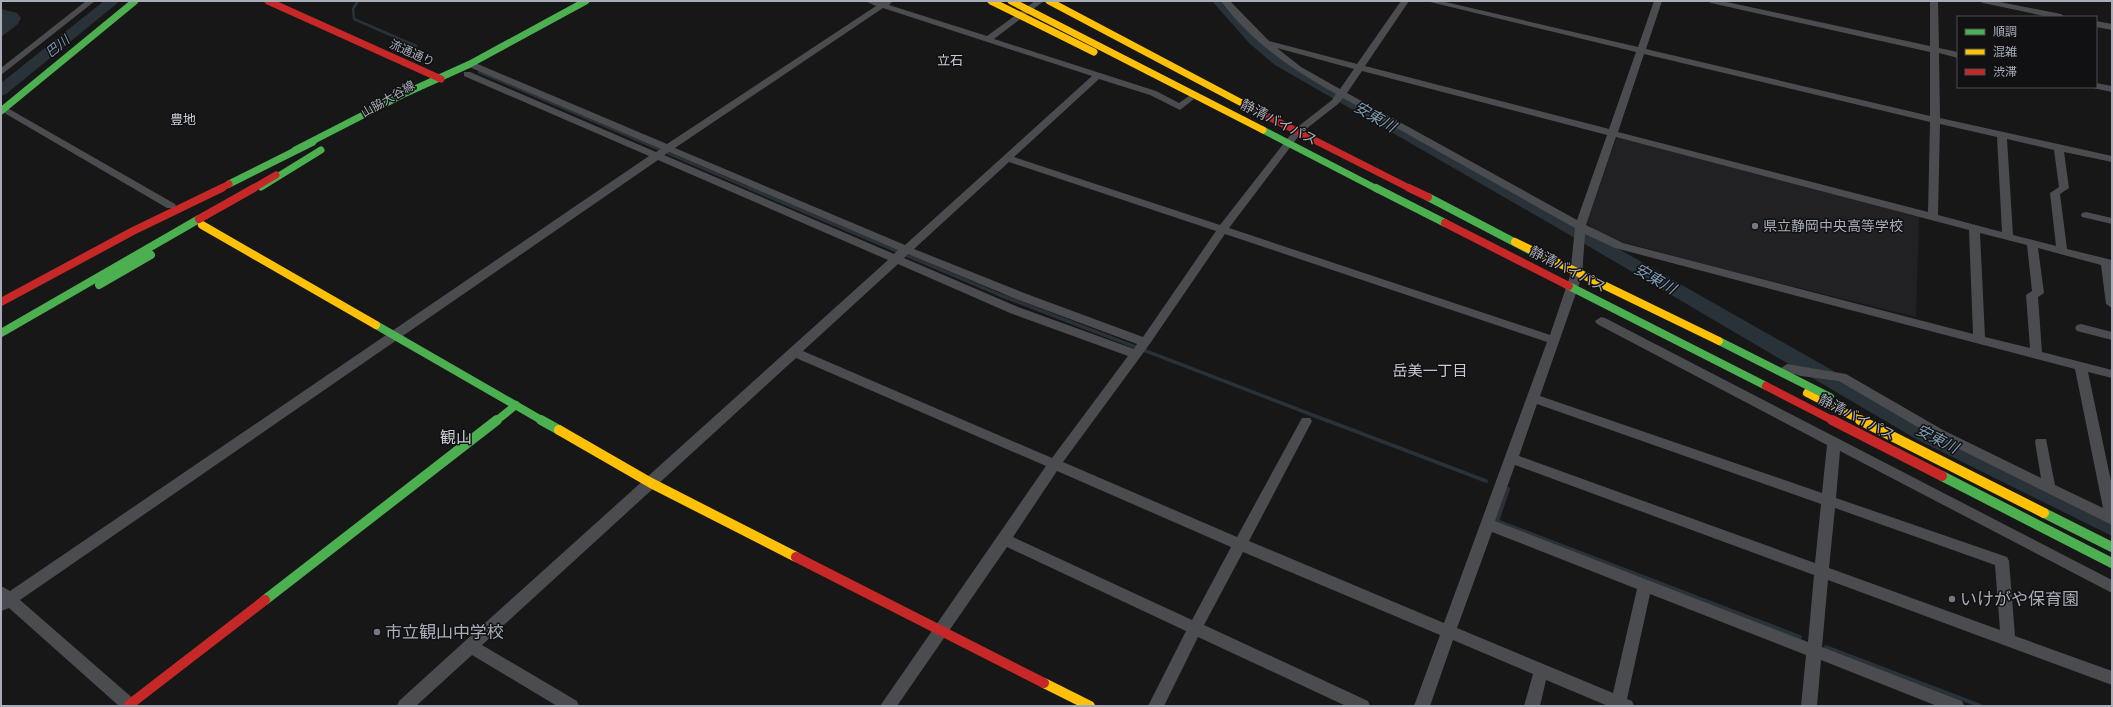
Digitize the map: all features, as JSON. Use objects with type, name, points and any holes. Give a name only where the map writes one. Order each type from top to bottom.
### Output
[{"type":"main road","points":[[2,110],[134,1]]},
{"type":"main road","name":"流通通り","points":[[268,1],[441,79],[469,69],[586,1]]},
{"type":"main road","points":[[991,1],[1189,99],[1284,150],[1485,245],[2112,564]]},
{"type":"main road","points":[[999,1],[1066,36],[1152,73]]},
{"type":"main road","name":"静清バイパス","points":[[1011,1],[2112,564]]},
{"type":"main road","name":"静清バイパス","points":[[1026,1],[2112,548]]},
{"type":"main road","points":[[1040,1],[1199,84],[1227,103]]},
{"type":"main road","points":[[1049,1],[1111,32],[1202,83],[1391,178],[1632,305],[2112,548]]},
{"type":"main road","name":"山脇大谷線","points":[[397,108],[417,98],[441,79]]},
{"type":"main road","name":"山脇大谷線","points":[[313,142],[406,93],[441,79]]},
{"type":"main road","points":[[1,302],[114,240],[313,142]]},
{"type":"main road","points":[[1,295],[116,233],[171,206],[313,142]]},
{"type":"main road","points":[[1,332],[217,208],[331,145]]},
{"type":"main road","points":[[1,341],[202,225],[304,159]]},
{"type":"main road","points":[[1367,183],[1412,211],[1626,324],[1936,483],[2025,527],[2085,551]]},
{"type":"main road","points":[[1442,211],[1580,272],[1830,397],[2037,501],[2097,540]]},
{"type":"main road","points":[[202,225],[651,483],[1090,706]]},
{"type":"main road","points":[[129,706],[516,405]]},
{"type":"street","points":[[1,72],[91,1]]},
{"type":"street","points":[[869,1],[885,3],[988,40],[1153,93],[1180,107],[1189,99]]},
{"type":"street","points":[[988,40],[1040,1]]},
{"type":"street","points":[[1225,1],[1264,42],[1298,69],[1602,239],[1620,246],[2112,374]]},
{"type":"street","points":[[888,706],[942,630],[1055,464],[1145,342],[1223,229],[1298,132],[1334,102],[1342,93],[1405,1]]},
{"type":"street","points":[[1430,1],[2002,136],[2112,159]]},
{"type":"street","points":[[1422,706],[1450,632],[1487,524],[1572,289],[1576,276],[1580,227],[1658,1]]},
{"type":"street","points":[[1711,1],[1957,55]]},
{"type":"street","points":[[1933,217],[1935,120],[1934,1]]},
{"type":"street","points":[[1983,1],[2056,16]]},
{"type":"street","points":[[129,706],[4,598],[396,336],[666,149],[885,3]]},
{"type":"street","points":[[2097,24],[2112,27]]},
{"type":"street","points":[[1264,42],[2109,264],[2112,304]]},
{"type":"street","points":[[469,69],[1020,296],[1145,342]]},
{"type":"street","points":[[469,69],[656,157],[896,260],[1014,310],[1136,354]]},
{"type":"street","points":[[405,706],[1097,76]]},
{"type":"street","points":[[2097,86],[2112,89]]},
{"type":"street","points":[[2,110],[171,206]]},
{"type":"street","points":[[2002,136],[2008,237]]},
{"type":"street","points":[[2060,148],[2064,188],[2055,193],[2062,251]]},
{"type":"street","points":[[1008,158],[1553,340]]},
{"type":"street","points":[[2086,215],[2112,221]]},
{"type":"street","points":[[1974,228],[1979,340]]},
{"type":"street","points":[[2032,243],[2038,293],[2032,295],[2036,354]]},
{"type":"street","points":[[1632,305],[1653,302],[1662,304],[1786,368],[1806,372],[1831,374],[1842,377],[1938,433],[2112,519]]},
{"type":"street","points":[[1601,321],[2112,587]]},
{"type":"street","points":[[2081,328],[2112,336]]},
{"type":"street","points":[[1661,352],[1663,335]]},
{"type":"street","points":[[794,352],[1240,544],[1621,705],[1645,586]]},
{"type":"street","points":[[2081,366],[2112,519]]},
{"type":"street","points":[[1532,398],[2002,561],[2008,640]]},
{"type":"street","points":[[1156,706],[1195,628],[1306,421]]},
{"type":"street","points":[[2041,442],[2049,488]]},
{"type":"street","points":[[1809,706],[1834,443]]},
{"type":"street","points":[[1511,458],[2112,678]]},
{"type":"street","points":[[1487,524],[1956,706]]},
{"type":"street","points":[[1004,539],[1362,706]]},
{"type":"street","points":[[470,646],[571,706]]},
{"type":"street","points":[[1532,706],[1541,671]]},
{"type":"shaded area","points":[[1,9],[17,13],[21,18],[18,24],[1,37]]},
{"type":"shaded area","name":"県立静岡中央高等学校","points":[[1617,137],[1919,217],[1916,317],[1703,264],[1605,237],[1594,230],[1587,222]]},
{"type":"waterway","name":"巴川","points":[[1,91],[113,1]]},
{"type":"waterway","points":[[358,1],[353,9],[354,19],[416,46]]},
{"type":"waterway","name":"安東川","points":[[1219,1],[1255,41],[1280,62],[1562,223],[1924,433],[2112,527]]},
{"type":"waterway","points":[[479,72],[751,189]]},
{"type":"waterway","points":[[749,188],[1000,295],[1328,421]]},
{"type":"waterway","points":[[1326,420],[1486,481]]},
{"type":"waterway","points":[[1508,489],[1497,521],[1800,637]]},
{"type":"waterway","points":[[1826,647],[1981,706]]},
{"type":"traffic: fast","points":[[1,111],[135,1]]},
{"type":"traffic: fast","points":[[295,150],[406,93],[470,64],[586,1]]},
{"type":"traffic: fast","points":[[1263,130],[1445,223]]},
{"type":"traffic: fast","points":[[229,184],[313,142]]},
{"type":"traffic: fast","points":[[261,187],[321,150]]},
{"type":"traffic: fast","points":[[1428,197],[1533,252]]},
{"type":"traffic: fast","points":[[1,333],[199,219]]},
{"type":"traffic: fast","points":[[99,285],[151,255]]},
{"type":"traffic: fast","points":[[1569,286],[1766,386]]},
{"type":"traffic: fast","points":[[376,325],[559,430]]},
{"type":"traffic: fast","points":[[1719,341],[1830,397]]},
{"type":"traffic: fast","points":[[265,600],[516,405]]},
{"type":"traffic: fast","points":[[1942,476],[2112,563]]},
{"type":"traffic: fast","points":[[2044,513],[2112,547]]},
{"type":"traffic: slow","points":[[991,1],[1094,52]]},
{"type":"traffic: slow","points":[[1011,1],[1263,130]]},
{"type":"traffic: slow","points":[[1049,1],[1101,27],[1255,110]]},
{"type":"traffic: slow","points":[[202,225],[376,325]]},
{"type":"traffic: slow","points":[[1515,242],[1615,289],[1719,341]]},
{"type":"traffic: slow","points":[[1807,393],[2044,513]]},
{"type":"traffic: slow","points":[[559,430],[651,483],[796,557]]},
{"type":"traffic: slow","points":[[1044,683],[1090,706]]},
{"type":"traffic: jam","points":[[268,1],[441,79]]},
{"type":"traffic: jam","points":[[1255,110],[1428,197]]},
{"type":"traffic: jam","points":[[199,219],[276,175]]},
{"type":"traffic: jam","points":[[1,302],[133,231],[229,184]]},
{"type":"traffic: jam","points":[[1445,223],[1569,286]]},
{"type":"traffic: jam","points":[[1766,386],[1942,476]]},
{"type":"traffic: jam","points":[[796,557],[1044,683]]},
{"type":"traffic: jam","points":[[129,705],[265,600]]},
{"type":"place","name":"県立静岡中央高等学校","points":[[1755,226]]},
{"type":"place","name":"いけがや保育園","points":[[1952,599]]},
{"type":"place","name":"市立観山中学校","points":[[377,632]]},
{"type":"district","name":"立石","points":[[950,60]]},
{"type":"district","name":"豊地","points":[[183,119]]},
{"type":"district","name":"岳美一丁目","points":[[1430,371]]},
{"type":"district","name":"観山","points":[[456,437]]}]
